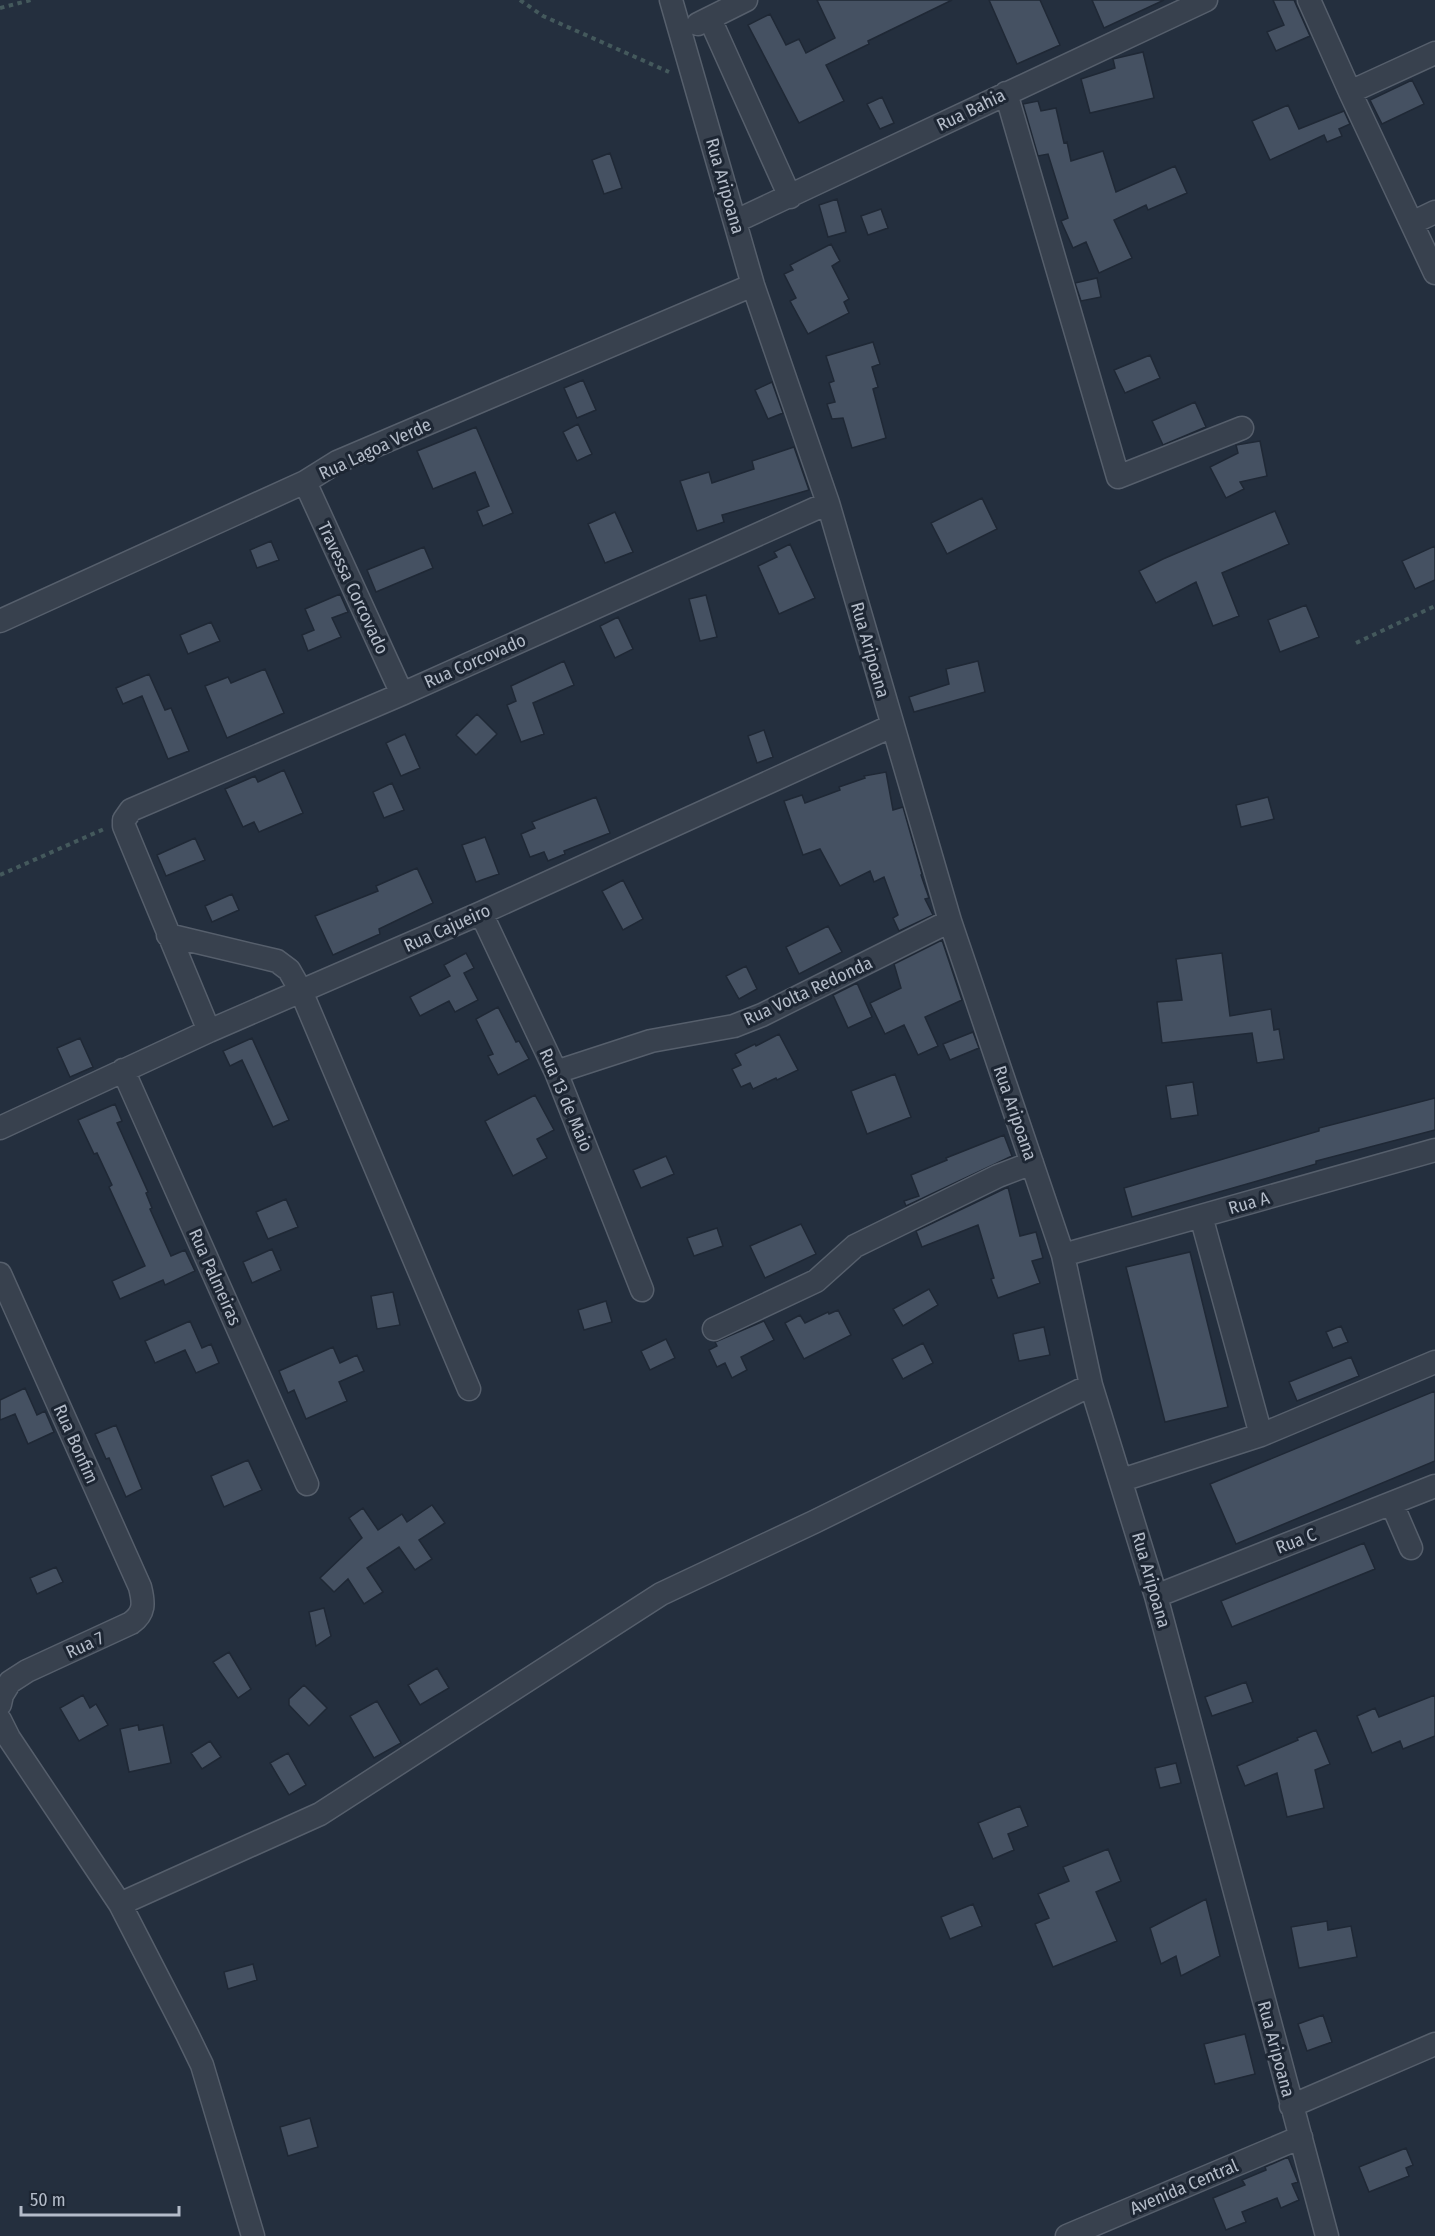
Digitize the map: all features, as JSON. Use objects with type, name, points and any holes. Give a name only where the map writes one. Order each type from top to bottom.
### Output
[{"type":"street","name":"Rua Aripoana","points":[[671,0],[753,285],[828,503],[951,921],[1063,1255],[1091,1385],[1156,1596],[1326,2236]]},
{"type":"street","name":"Rua Bahia","points":[[736,221],[1206,0]]},
{"type":"street","points":[[1309,0],[1435,273]]},
{"type":"street","points":[[680,31],[728,7],[790,197]]},
{"type":"street","points":[[1350,92],[1435,52]]},
{"type":"street","points":[[1006,93],[1118,477],[1242,428]]},
{"type":"street","points":[[1412,224],[1435,213]]},
{"type":"street","name":"Rua Lagoa Verde","points":[[0,621],[305,482],[337,462],[753,285]]},
{"type":"street","name":"Travessa Corcovado","points":[[305,482],[402,694]]},
{"type":"street","name":"Rua Corcovado","points":[[124,820],[131,810],[402,694],[828,503]]},
{"type":"street","name":"Rua Cajueiro","points":[[0,1128],[209,1031],[481,913],[892,726]]},
{"type":"street","points":[[124,820],[126,833],[209,1031]]},
{"type":"street","name":"Rua 13 de Maio","points":[[481,913],[556,1072],[642,1290]]},
{"type":"street","name":"Rua Volta Redonda","points":[[556,1072],[651,1041],[734,1026],[762,1015],[951,921]]},
{"type":"street","points":[[168,935],[277,962],[289,970],[302,991],[469,1389]]},
{"type":"street","name":"Rua Palmeiras","points":[[123,1070],[307,1484]]},
{"type":"street","name":"Rua A","points":[[1063,1255],[1435,1150]]},
{"type":"street","points":[[714,1329],[816,1281],[855,1246],[998,1176],[1032,1163]]},
{"type":"street","points":[[1201,1216],[1261,1434]]},
{"type":"street","name":"Rua Bonfim","points":[[0,1274],[140,1587],[143,1608],[140,1616]]},
{"type":"street","points":[[1122,1480],[1261,1434],[1435,1362]]},
{"type":"street","points":[[120,1904],[320,1814],[661,1594],[814,1522],[1091,1385]]},
{"type":"street","name":"Rua C","points":[[1156,1596],[1435,1486]]},
{"type":"street","points":[[1392,1504],[1411,1548]]},
{"type":"street","name":"Rua 7","points":[[0,1704],[2,1695],[10,1682],[27,1671],[131,1623],[140,1616]]},
{"type":"street","points":[[0,1720],[9,1738],[120,1904],[202,2065],[253,2236]]},
{"type":"street","points":[[1291,2106],[1435,2044]]},
{"type":"street","name":"Avenida Central","points":[[1067,2236],[1301,2137]]},
{"type":"path","points":[[0,8],[32,0]]},
{"type":"path","points":[[520,0],[543,16],[694,83]]},
{"type":"path","points":[[1356,643],[1435,606]]},
{"type":"path","points":[[0,875],[124,820]]},
{"type":"building","points":[[817,0],[952,0],[868,41],[869,44],[826,65],[844,101],[799,123],[748,25],[770,14],[786,45],[799,39],[806,53],[835,38]]},
{"type":"building","points":[[989,0],[1040,0],[1060,45],[1017,64]]},
{"type":"building","points":[[1092,0],[1164,0],[1104,28]]},
{"type":"building","points":[[1273,0],[1294,0],[1310,36],[1276,51],[1267,32],[1284,25]]},
{"type":"building","points":[[1143,52],[1154,98],[1090,113],[1081,79],[1115,68],[1113,59]]},
{"type":"building","points":[[1412,80],[1424,104],[1382,124],[1370,100]]},
{"type":"building","points":[[882,97],[894,123],[880,129],[867,104]]},
{"type":"building","points":[[1038,101],[1041,111],[1056,108],[1064,143],[1067,142],[1071,161],[1103,151],[1116,192],[1175,166],[1187,193],[1148,210],[1146,205],[1114,220],[1132,258],[1099,273],[1086,242],[1073,248],[1061,221],[1068,218],[1048,154],[1038,156],[1023,104]]},
{"type":"building","points":[[1288,105],[1299,129],[1344,111],[1350,124],[1339,129],[1342,136],[1327,142],[1324,135],[1270,160],[1252,121]]},
{"type":"building","points":[[610,153],[622,188],[604,194],[592,160]]},
{"type":"building","points":[[837,199],[846,232],[828,237],[819,205]]},
{"type":"building","points":[[881,209],[888,228],[868,235],[861,216]]},
{"type":"building","points":[[831,244],[840,261],[832,266],[849,299],[844,302],[849,313],[808,334],[790,301],[796,298],[784,274],[793,270],[790,265]]},
{"type":"building","points":[[1097,278],[1101,297],[1081,301],[1075,283]]},
{"type":"building","points":[[873,342],[880,364],[872,367],[878,387],[873,389],[886,438],[852,448],[843,418],[832,419],[827,404],[835,402],[829,383],[834,381],[826,356]]},
{"type":"building","points":[[1150,355],[1160,378],[1125,393],[1114,370]]},
{"type":"building","points":[[583,380],[596,410],[577,418],[564,388]]},
{"type":"building","points":[[772,382],[783,413],[768,419],[755,390]]},
{"type":"building","points":[[1195,402],[1206,427],[1163,445],[1152,421]]},
{"type":"building","points":[[578,424],[592,454],[577,461],[563,432]]},
{"type":"building","points":[[476,427],[513,513],[483,526],[477,511],[489,506],[475,472],[433,489],[417,451]]},
{"type":"building","points":[[1260,441],[1267,476],[1240,482],[1244,489],[1226,498],[1210,467],[1238,453],[1236,445]]},
{"type":"building","points":[[794,447],[809,490],[722,515],[724,522],[697,531],[680,481],[709,472],[712,483],[754,469],[752,461]]},
{"type":"building","points":[[982,498],[997,529],[947,554],[931,523]]},
{"type":"building","points":[[1275,511],[1289,544],[1222,573],[1239,616],[1213,626],[1196,582],[1156,603],[1139,571]]},
{"type":"building","points":[[615,512],[633,552],[605,563],[588,524]]},
{"type":"building","points":[[271,541],[279,560],[257,568],[250,550]]},
{"type":"building","points":[[790,544],[815,598],[779,614],[758,566],[777,557],[774,552]]},
{"type":"building","points":[[1435,546],[1435,580],[1415,589],[1402,561]]},
{"type":"building","points":[[424,547],[433,568],[376,592],[367,570]]},
{"type":"building","points":[[340,594],[348,612],[332,618],[341,637],[308,651],[302,635],[314,630],[305,609]]},
{"type":"building","points":[[706,595],[717,637],[700,641],[689,599]]},
{"type":"building","points":[[1306,605],[1319,637],[1280,652],[1268,620]]},
{"type":"building","points":[[618,617],[633,649],[615,658],[600,626]]},
{"type":"building","points":[[211,622],[220,641],[188,654],[180,635]]},
{"type":"building","points":[[564,661],[574,685],[533,703],[544,734],[521,742],[507,705],[516,701],[511,686]]},
{"type":"building","points":[[978,661],[985,692],[914,712],[909,697],[949,684],[946,669]]},
{"type":"building","points":[[265,669],[284,713],[227,738],[205,686],[228,677],[231,683]]},
{"type":"building","points":[[149,674],[165,710],[171,708],[189,751],[168,759],[142,696],[123,704],[116,688]]},
{"type":"building","points":[[477,714],[497,734],[476,755],[456,735]]},
{"type":"building","points":[[764,730],[773,757],[757,763],[748,736]]},
{"type":"building","points":[[405,734],[420,768],[401,776],[386,743]]},
{"type":"building","points":[[284,770],[303,813],[259,832],[254,822],[243,827],[225,789],[255,776],[258,782]]},
{"type":"building","points":[[886,772],[893,810],[903,807],[929,898],[925,899],[933,915],[899,931],[893,918],[898,915],[884,877],[874,882],[870,871],[840,886],[820,849],[803,855],[784,801],[802,795],[805,803],[840,790],[839,787],[865,778],[864,776]]},
{"type":"building","points":[[392,783],[404,810],[384,818],[373,792]]},
{"type":"building","points":[[596,797],[610,833],[564,851],[565,854],[548,861],[544,852],[530,857],[521,834],[535,828],[532,822]]},
{"type":"building","points":[[1268,797],[1274,819],[1241,827],[1236,805]]},
{"type":"building","points":[[485,837],[499,874],[476,882],[462,845]]},
{"type":"building","points":[[195,838],[205,860],[166,876],[157,855]]},
{"type":"building","points":[[417,868],[433,903],[379,929],[380,934],[333,955],[315,916],[378,891],[376,886]]},
{"type":"building","points":[[623,880],[643,919],[623,930],[602,891]]},
{"type":"building","points":[[232,894],[239,910],[212,922],[205,906]]},
{"type":"building","points":[[828,926],[842,952],[799,974],[786,947]]},
{"type":"building","points":[[942,940],[962,1000],[925,1017],[938,1046],[918,1055],[904,1025],[885,1034],[870,1003],[901,988],[894,964]]},
{"type":"building","points":[[466,953],[474,968],[464,973],[478,1000],[455,1012],[449,1001],[420,1016],[410,997],[450,976],[444,965]]},
{"type":"building","points":[[1222,953],[1230,1016],[1271,1009],[1274,1030],[1279,1029],[1284,1059],[1257,1063],[1252,1033],[1162,1043],[1157,1002],[1182,1000],[1176,959]]},
{"type":"building","points":[[746,966],[757,989],[739,999],[726,976]]},
{"type":"building","points":[[857,983],[872,1017],[848,1028],[833,995]]},
{"type":"building","points":[[498,1007],[516,1042],[519,1041],[529,1059],[498,1075],[488,1056],[493,1054],[476,1019]]},
{"type":"building","points":[[973,1032],[979,1048],[950,1060],[943,1044]]},
{"type":"building","points":[[779,1034],[798,1070],[753,1089],[750,1083],[741,1087],[732,1069],[741,1065],[735,1054]]},
{"type":"building","points":[[80,1038],[93,1067],[70,1077],[57,1048]]},
{"type":"building","points":[[252,1038],[289,1120],[273,1127],[242,1060],[230,1066],[223,1051]]},
{"type":"building","points":[[895,1074],[911,1117],[867,1134],[851,1091]]},
{"type":"building","points":[[1193,1082],[1198,1115],[1171,1119],[1166,1086]]},
{"type":"building","points":[[535,1095],[554,1130],[537,1139],[547,1158],[513,1176],[485,1121]]},
{"type":"building","points":[[1435,1098],[1435,1130],[1316,1161],[1316,1164],[1132,1217],[1124,1188],[1319,1131],[1319,1128]]},
{"type":"building","points":[[115,1104],[122,1121],[117,1123],[148,1192],[146,1193],[152,1208],[150,1209],[171,1256],[185,1250],[195,1271],[165,1285],[163,1280],[120,1299],[112,1281],[145,1266],[109,1187],[112,1185],[78,1120]]},
{"type":"building","points":[[1004,1135],[1012,1156],[906,1206],[904,1201],[919,1196],[911,1175]]},
{"type":"building","points":[[666,1156],[674,1174],[641,1188],[633,1170]]},
{"type":"building","points":[[1008,1187],[1020,1236],[1036,1232],[1043,1258],[1032,1261],[1040,1283],[998,1298],[978,1225],[922,1247],[916,1231]]},
{"type":"building","points":[[286,1199],[298,1227],[268,1239],[256,1212]]},
{"type":"building","points":[[801,1224],[816,1254],[765,1278],[750,1246]]},
{"type":"building","points":[[717,1228],[723,1246],[694,1256],[687,1238]]},
{"type":"building","points":[[272,1249],[281,1270],[252,1283],[243,1262]]},
{"type":"building","points":[[1190,1252],[1228,1407],[1165,1422],[1126,1267]]},
{"type":"building","points":[[929,1289],[938,1305],[903,1326],[893,1309]]},
{"type":"building","points":[[393,1292],[400,1325],[377,1329],[371,1296]]},
{"type":"building","points":[[606,1301],[612,1322],[584,1330],[578,1310]]},
{"type":"building","points":[[838,1310],[851,1335],[804,1359],[785,1323],[800,1315],[805,1323],[828,1312],[829,1314]]},
{"type":"building","points":[[190,1321],[202,1348],[211,1344],[219,1363],[196,1373],[185,1350],[155,1363],[145,1341]]},
{"type":"building","points":[[764,1321],[774,1340],[741,1357],[747,1370],[732,1378],[725,1363],[717,1367],[709,1350],[717,1346],[715,1342]]},
{"type":"building","points":[[1341,1326],[1348,1342],[1333,1348],[1326,1332]]},
{"type":"building","points":[[1044,1327],[1050,1355],[1019,1361],[1013,1334]]},
{"type":"building","points":[[666,1339],[675,1358],[650,1370],[641,1351]]},
{"type":"building","points":[[923,1343],[933,1363],[903,1379],[892,1359]]},
{"type":"building","points":[[333,1347],[340,1363],[357,1355],[364,1371],[339,1382],[347,1401],[306,1419],[294,1390],[288,1393],[279,1371]]},
{"type":"building","points":[[1351,1357],[1359,1376],[1297,1401],[1289,1382]]},
{"type":"building","points":[[25,1388],[37,1415],[45,1411],[54,1432],[28,1444],[15,1414],[0,1420],[0,1400]]},
{"type":"building","points":[[1435,1391],[1435,1461],[1236,1544],[1210,1484]]},
{"type":"building","points":[[116,1425],[142,1489],[126,1497],[109,1458],[106,1459],[95,1434]]},
{"type":"building","points":[[248,1460],[262,1490],[224,1507],[211,1476]]},
{"type":"building","points":[[432,1505],[445,1523],[419,1540],[432,1559],[415,1570],[399,1547],[367,1568],[383,1592],[364,1604],[348,1579],[334,1592],[320,1578],[362,1538],[349,1518],[363,1508],[378,1530],[402,1514],[407,1522]]},
{"type":"building","points":[[1364,1543],[1375,1569],[1232,1627],[1221,1601]]},
{"type":"building","points":[[56,1567],[63,1582],[37,1594],[30,1578]]},
{"type":"building","points":[[324,1608],[331,1636],[316,1646],[309,1612]]},
{"type":"building","points":[[229,1652],[251,1689],[238,1698],[213,1662]]},
{"type":"building","points":[[437,1668],[449,1688],[420,1705],[408,1685]]},
{"type":"building","points":[[1246,1682],[1253,1702],[1212,1716],[1205,1697]]},
{"type":"building","points":[[304,1685],[327,1708],[309,1726],[289,1705],[289,1699]]},
{"type":"building","points":[[83,1695],[90,1708],[96,1704],[108,1725],[79,1741],[60,1708]]},
{"type":"building","points":[[1435,1695],[1435,1736],[1403,1749],[1400,1741],[1372,1753],[1357,1716],[1375,1708],[1379,1717]]},
{"type":"building","points":[[377,1701],[401,1743],[374,1758],[350,1716]]},
{"type":"building","points":[[138,1725],[139,1730],[163,1725],[171,1763],[129,1772],[120,1729]]},
{"type":"building","points":[[1316,1730],[1330,1764],[1315,1770],[1324,1808],[1287,1817],[1277,1773],[1245,1786],[1237,1766]]},
{"type":"building","points":[[210,1741],[221,1757],[202,1769],[191,1753]]},
{"type":"building","points":[[288,1753],[306,1785],[289,1795],[270,1763]]},
{"type":"building","points":[[1176,1763],[1181,1783],[1160,1788],[1155,1768]]},
{"type":"building","points":[[1020,1806],[1028,1826],[1008,1834],[1014,1850],[993,1859],[978,1823]]},
{"type":"building","points":[[1108,1849],[1121,1881],[1096,1892],[1117,1941],[1053,1967],[1035,1924],[1049,1918],[1038,1894],[1069,1881],[1063,1867]]},
{"type":"building","points":[[1206,1899],[1220,1956],[1181,1976],[1176,1956],[1161,1964],[1150,1928]]},
{"type":"building","points":[[973,1904],[982,1926],[950,1939],[941,1917]]},
{"type":"building","points":[[1327,1921],[1328,1930],[1351,1926],[1357,1957],[1299,1968],[1291,1927]]},
{"type":"building","points":[[253,1964],[257,1980],[228,1989],[224,1972]]},
{"type":"building","points":[[1323,2015],[1332,2042],[1307,2051],[1298,2024]]},
{"type":"building","points":[[1245,2034],[1255,2074],[1215,2084],[1204,2044]]},
{"type":"building","points":[[310,2118],[318,2147],[288,2156],[280,2127]]},
{"type":"building","points":[[1406,2148],[1413,2165],[1406,2168],[1409,2176],[1369,2192],[1359,2167]]},
{"type":"building","points":[[1288,2157],[1298,2182],[1292,2184],[1299,2200],[1281,2208],[1277,2198],[1242,2212],[1246,2222],[1226,2230],[1213,2198],[1245,2185],[1242,2180]]}]
